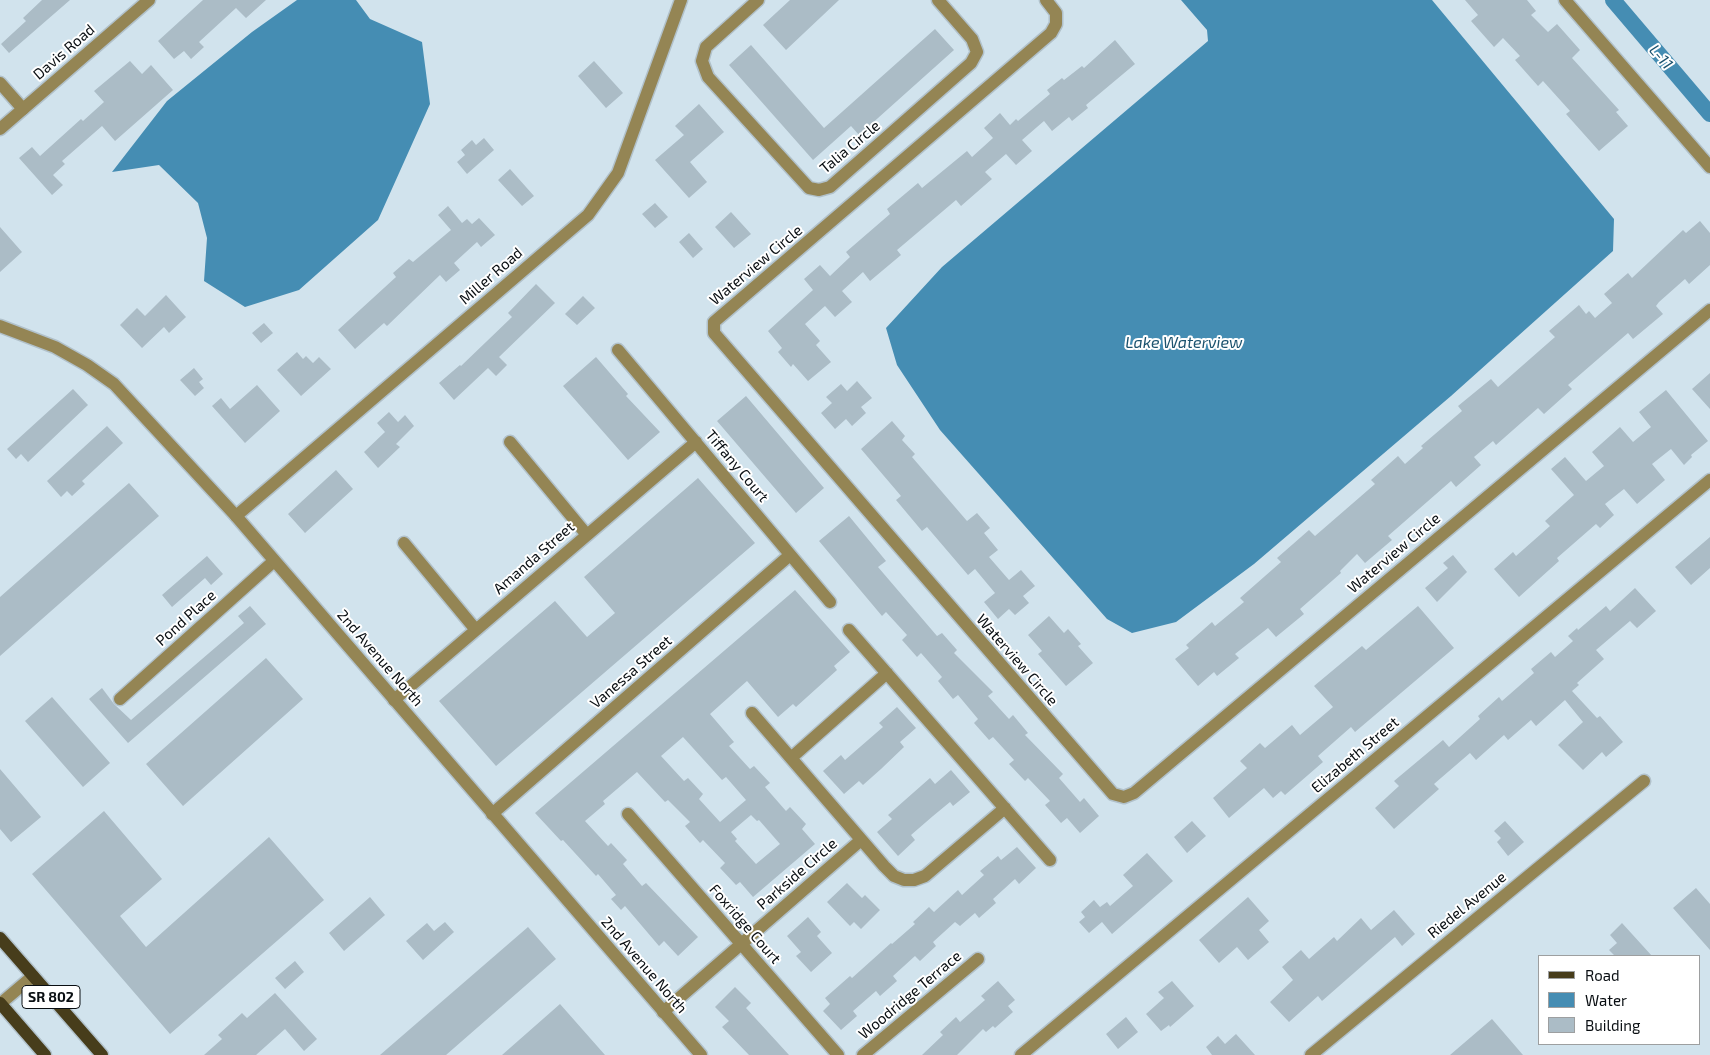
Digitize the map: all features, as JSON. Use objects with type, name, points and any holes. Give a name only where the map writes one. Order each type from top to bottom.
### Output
[{"type":"main road","name":"SR 802","points":[[0,938],[102,1055]]},
{"type":"main road","name":"SR 802","points":[[0,1004],[45,1055]]},
{"type":"street","name":"Davis Road","points":[[0,129],[149,0]]},
{"type":"street","name":"Miller Road","points":[[236,516],[588,215],[618,173],[681,0]]},
{"type":"street","name":"Talia Circle","points":[[758,0],[706,47],[702,61],[708,77],[714,84],[809,188],[819,190],[830,187],[971,63],[977,52],[972,40],[938,0]]},
{"type":"street","name":"Waterview Circle","points":[[1046,0],[1056,13],[1056,24],[1051,33],[714,322],[714,333],[1114,794],[1124,797],[1134,793],[1506,479],[1710,310]]},
{"type":"street","points":[[1565,0],[1710,167]]},
{"type":"street","points":[[0,83],[23,109]]},
{"type":"street","name":"2nd Avenue North","points":[[0,326],[55,347],[87,365],[114,384],[236,516],[701,1055]]},
{"type":"street","name":"Tiffany Court","points":[[618,350],[830,602]]},
{"type":"street","points":[[510,442],[587,535]]},
{"type":"street","name":"Amanda Street","points":[[394,700],[696,442]]},
{"type":"street","name":"Elizabeth Street","points":[[1021,1055],[1710,480]]},
{"type":"street","points":[[404,543],[476,630]]},
{"type":"street","name":"Vanessa Street","points":[[492,814],[790,555]]},
{"type":"street","name":"Pond Place","points":[[120,699],[274,561]]},
{"type":"street","points":[[849,630],[1050,860]]},
{"type":"street","points":[[791,758],[887,673]]},
{"type":"street","name":"Parkside Circle","points":[[752,713],[861,840],[894,876],[904,880],[914,880],[926,876],[1005,808]]},
{"type":"street","name":"Riedel Avenue","points":[[1311,1055],[1644,781]]},
{"type":"street","name":"Foxridge Court","points":[[628,814],[838,1055]]},
{"type":"street","name":"Parkside Circle","points":[[663,1012],[861,840]]},
{"type":"street","name":"Woodridge Terrace","points":[[863,1055],[978,959]]},
{"type":"street","points":[[0,1004],[33,976]]},
{"type":"water","points":[[297,0],[356,0],[370,19],[422,42],[430,104],[378,220],[299,290],[245,307],[204,281],[207,238],[198,203],[159,165],[112,172],[167,101],[252,32]]},
{"type":"water","name":"Lake Waterview","points":[[1181,0],[1432,0],[1614,219],[1613,251],[1451,396],[1254,564],[1176,622],[1132,633],[1107,619],[940,430],[897,365],[886,328],[942,267],[1208,41],[1207,30]]},
{"type":"building","points":[[42,0],[70,0],[9,53],[1,44],[26,21],[23,18]]},
{"type":"building","points":[[203,0],[266,0],[246,18],[236,8],[199,42],[204,47],[191,59],[184,51],[174,59],[158,41]]},
{"type":"building","points":[[790,0],[839,0],[786,50],[763,25]]},
{"type":"building","points":[[1465,0],[1527,0],[1536,11],[1531,15],[1548,32],[1557,24],[1580,50],[1572,58],[1619,110],[1616,112],[1628,126],[1599,151],[1566,114],[1570,111],[1543,81],[1538,86],[1515,60],[1520,56],[1503,38],[1494,47],[1471,21],[1478,15]]},
{"type":"building","points":[[935,29],[954,50],[859,135],[851,126],[813,160],[729,65],[751,45],[824,128]]},
{"type":"building","points":[[1115,40],[1135,64],[1086,105],[1088,108],[1072,121],[1069,117],[1052,131],[1044,121],[1022,140],[1032,151],[1016,165],[1006,154],[985,172],[992,179],[961,206],[956,200],[897,250],[901,255],[870,281],[863,272],[842,291],[852,302],[835,317],[825,306],[805,324],[820,341],[816,345],[831,362],[808,381],[793,364],[791,367],[778,352],[782,348],[768,331],[813,290],[804,279],[820,265],[830,276],[850,257],[846,252],[890,214],[887,209],[918,183],[922,188],[967,151],[972,157],[993,138],[984,128],[1000,113],[1010,125],[1016,119],[1018,121],[1050,94],[1047,90],[1082,66],[1084,68]]},
{"type":"building","points":[[130,61],[142,74],[151,65],[173,90],[115,141],[102,126],[62,161],[65,164],[53,175],[63,185],[52,195],[19,158],[32,147],[40,156],[81,119],[83,121],[104,102],[94,91]]},
{"type":"building","points":[[594,61],[623,93],[606,108],[578,76]]},
{"type":"building","points":[[699,104],[724,132],[690,162],[707,182],[689,198],[655,160],[684,135],[675,126]]},
{"type":"building","points":[[484,138],[494,150],[467,174],[457,162],[465,155],[461,150],[472,140],[476,145]]},
{"type":"building","points":[[510,169],[534,196],[522,206],[498,180]]},
{"type":"building","points":[[655,203],[668,217],[655,228],[642,214]]},
{"type":"building","points":[[448,206],[462,223],[467,219],[472,224],[479,218],[495,235],[481,247],[477,242],[454,263],[460,270],[446,282],[440,275],[387,326],[384,323],[355,349],[338,330],[396,277],[393,273],[409,259],[413,262],[451,230],[438,215]]},
{"type":"building","points":[[731,212],[751,234],[734,248],[715,227]]},
{"type":"building","points":[[1700,221],[1710,233],[1710,265],[1689,284],[1685,279],[1659,302],[1656,306],[1663,314],[1633,339],[1628,333],[1568,385],[1572,389],[1544,414],[1538,408],[1496,445],[1493,441],[1474,457],[1481,465],[1456,487],[1451,481],[1388,536],[1392,540],[1365,563],[1357,554],[1340,571],[1341,573],[1300,609],[1304,614],[1276,637],[1268,628],[1235,654],[1239,658],[1217,676],[1214,672],[1198,686],[1175,659],[1189,648],[1186,645],[1212,622],[1215,626],[1244,602],[1240,598],[1281,562],[1277,558],[1309,530],[1315,536],[1375,484],[1371,480],[1398,456],[1405,464],[1423,448],[1421,446],[1462,411],[1458,406],[1491,379],[1498,387],[1555,337],[1549,331],[1579,305],[1586,314],[1589,311],[1595,318],[1612,303],[1604,294],[1628,273],[1632,278],[1683,230],[1686,233]]},
{"type":"building","points":[[0,227],[22,252],[0,272]]},
{"type":"building","points":[[689,233],[703,249],[693,258],[679,242]]},
{"type":"building","points":[[536,284],[555,303],[499,357],[507,365],[496,376],[488,368],[454,400],[439,383],[461,366],[512,317],[508,313]]},
{"type":"building","points":[[166,295],[186,317],[169,333],[164,327],[142,348],[120,325],[137,308],[145,316]]},
{"type":"building","points":[[583,296],[595,308],[577,325],[565,314]]},
{"type":"building","points":[[264,323],[273,333],[261,343],[252,333]]},
{"type":"building","points":[[297,352],[303,359],[306,356],[313,363],[319,357],[331,369],[301,396],[277,370]]},
{"type":"building","points":[[596,357],[628,394],[626,396],[660,432],[628,460],[563,386]]},
{"type":"building","points":[[194,368],[203,379],[199,382],[204,388],[195,396],[180,380]]},
{"type":"building","points":[[1710,373],[1710,409],[1692,389]]},
{"type":"building","points":[[857,381],[872,398],[861,407],[866,413],[852,426],[846,419],[835,429],[821,413],[832,403],[826,397],[841,384],[847,391]]},
{"type":"building","points":[[257,385],[280,411],[245,443],[212,406],[221,398],[230,409]]},
{"type":"building","points":[[73,389],[88,405],[28,462],[21,454],[16,459],[7,449]]},
{"type":"building","points":[[1666,390],[1708,441],[1691,455],[1692,457],[1684,465],[1671,449],[1652,464],[1665,480],[1637,504],[1624,489],[1605,504],[1614,515],[1600,528],[1596,524],[1557,558],[1559,561],[1519,597],[1494,569],[1513,552],[1516,556],[1550,526],[1545,521],[1574,495],[1551,469],[1565,457],[1586,481],[1604,466],[1592,452],[1620,427],[1633,442],[1651,427],[1639,412]]},
{"type":"building","points":[[746,396],[824,488],[796,513],[717,421]]},
{"type":"building","points":[[389,412],[398,422],[405,415],[414,426],[396,444],[400,447],[378,468],[364,452],[385,432],[377,423]]},
{"type":"building","points":[[892,421],[905,436],[902,440],[915,454],[912,457],[967,521],[977,513],[990,528],[984,533],[998,550],[989,557],[1009,580],[1021,570],[1035,586],[1023,596],[1029,603],[1015,615],[1009,609],[998,619],[984,602],[995,593],[975,569],[968,575],[927,527],[922,531],[896,500],[901,496],[861,449]]},
{"type":"building","points":[[107,426],[123,443],[82,481],[85,484],[72,496],[67,491],[61,497],[47,481]]},
{"type":"building","points":[[336,470],[353,489],[305,533],[288,514]]},
{"type":"building","points":[[698,478],[755,543],[496,766],[439,701],[555,601],[587,637],[615,613],[584,577]]},
{"type":"building","points":[[129,483],[159,516],[0,656],[0,597]]},
{"type":"building","points":[[849,516],[886,561],[878,567],[937,636],[942,633],[957,650],[954,653],[993,692],[988,696],[1009,719],[1013,715],[1028,733],[1025,735],[1063,774],[1059,778],[1080,802],[1084,798],[1099,816],[1080,833],[1067,818],[1061,823],[1045,805],[1050,801],[1028,778],[1025,781],[1009,764],[1014,760],[993,737],[989,740],[974,723],[978,719],[958,695],[953,699],[938,681],[942,677],[921,653],[917,657],[902,640],[907,635],[886,612],[882,616],[819,541]]},
{"type":"building","points":[[1710,537],[1710,568],[1691,585],[1675,567]]},
{"type":"building","points":[[1453,555],[1467,572],[1437,602],[1425,588],[1448,568],[1443,563]]},
{"type":"building","points":[[207,556],[223,574],[211,585],[205,578],[172,607],[162,595]]},
{"type":"building","points":[[1635,588],[1656,611],[1637,628],[1630,621],[1596,650],[1604,659],[1577,683],[1579,685],[1572,691],[1597,718],[1600,716],[1623,742],[1606,757],[1602,752],[1583,770],[1558,745],[1583,722],[1565,700],[1536,726],[1531,720],[1508,740],[1504,735],[1476,760],[1470,753],[1434,784],[1439,789],[1394,829],[1375,808],[1399,786],[1394,781],[1443,740],[1449,747],[1480,719],[1478,716],[1499,697],[1502,701],[1534,673],[1531,669],[1551,652],[1555,657],[1573,641],[1568,636],[1577,628],[1578,630],[1606,606],[1610,611]]},
{"type":"building","points":[[795,590],[850,652],[834,666],[837,670],[796,707],[793,704],[778,717],[747,681],[710,714],[734,742],[729,746],[750,769],[754,766],[770,783],[765,787],[786,811],[790,807],[806,824],[802,829],[815,844],[753,897],[740,882],[736,885],[720,868],[725,863],[703,840],[700,843],[685,826],[690,822],[668,800],[665,802],[637,772],[603,801],[605,804],[585,821],[608,846],[611,843],[627,860],[623,864],[642,886],[646,883],[698,937],[678,956],[664,941],[659,946],[625,906],[621,910],[611,899],[616,895],[598,874],[596,876],[535,813]],"holes":[[[683,737],[722,780],[726,777],[746,800],[720,822],[699,799],[703,794],[688,778],[684,781],[661,756]],[[751,815],[757,821],[759,820],[780,844],[756,864],[735,841],[737,839],[731,832]]]},
{"type":"building","points":[[250,606],[266,624],[128,743],[89,699],[102,688],[114,704],[131,720],[244,623],[238,616]]},
{"type":"building","points":[[1418,606],[1454,648],[1355,732],[1351,727],[1318,756],[1323,762],[1285,795],[1281,791],[1273,798],[1264,788],[1229,818],[1213,798],[1247,768],[1240,761],[1260,743],[1265,748],[1292,725],[1300,735],[1333,707],[1314,686],[1362,646],[1366,650]]},
{"type":"building","points":[[1049,616],[1064,633],[1068,629],[1081,644],[1078,646],[1093,663],[1066,686],[1038,654],[1042,651],[1028,635]]},
{"type":"building","points":[[266,658],[303,699],[183,806],[146,764]]},
{"type":"building","points":[[52,697],[110,763],[83,787],[25,721]]},
{"type":"building","points":[[897,707],[916,728],[900,742],[904,747],[881,769],[863,785],[859,781],[844,794],[823,771],[841,755],[845,760],[883,727],[879,723]]},
{"type":"building","points":[[0,769],[41,817],[11,842],[0,829]]},
{"type":"building","points":[[951,770],[970,792],[953,806],[950,802],[911,835],[915,840],[898,856],[877,832],[892,819],[888,815],[930,778],[935,784]]},
{"type":"building","points":[[104,811],[162,879],[120,916],[146,947],[269,837],[324,900],[170,1034],[32,874]]},
{"type":"building","points":[[1192,821],[1206,836],[1187,853],[1174,837]]},
{"type":"building","points":[[1505,821],[1524,842],[1508,856],[1497,842],[1501,838],[1494,831]]},
{"type":"building","points":[[1017,847],[1036,868],[1019,884],[1015,879],[993,899],[996,903],[979,918],[975,913],[960,926],[955,922],[933,942],[936,946],[920,961],[915,956],[893,976],[897,981],[880,996],[876,991],[853,1011],[857,1016],[841,1030],[823,1011],[830,1004],[825,998],[850,976],[852,978],[915,924],[913,922],[929,907],[934,912],[958,890],[962,895],[984,875],[980,871],[998,856],[1001,860]]},
{"type":"building","points":[[1147,853],[1173,881],[1112,934],[1102,922],[1089,933],[1079,922],[1085,917],[1081,912],[1094,900],[1100,907],[1107,902],[1110,906],[1133,886],[1123,875]]},
{"type":"building","points":[[847,883],[862,898],[865,895],[880,910],[861,929],[854,922],[850,926],[827,902]]},
{"type":"building","points":[[1696,888],[1710,904],[1710,950],[1673,908]]},
{"type":"building","points":[[370,897],[385,915],[344,951],[329,933]]},
{"type":"building","points":[[1248,897],[1269,921],[1259,930],[1269,942],[1248,960],[1237,947],[1219,963],[1199,940]]},
{"type":"building","points":[[1394,910],[1415,934],[1402,946],[1395,937],[1322,1001],[1318,996],[1289,1022],[1270,1002],[1293,980],[1282,967],[1301,950],[1309,959],[1334,937],[1337,941],[1361,918],[1371,930]]},
{"type":"building","points":[[808,917],[821,932],[817,936],[832,953],[811,972],[796,956],[801,952],[787,936]]},
{"type":"building","points":[[445,922],[454,932],[423,960],[406,941],[427,923],[434,931]]},
{"type":"building","points":[[1622,923],[1651,955],[1614,955],[1609,950],[1617,943],[1610,935]]},
{"type":"building","points":[[528,927],[556,959],[446,1055],[380,1055]]},
{"type":"building","points":[[295,961],[304,972],[285,989],[275,978]]},
{"type":"building","points":[[998,981],[1015,1000],[1008,1006],[1013,1012],[995,1028],[993,1026],[986,1032],[983,1029],[957,1055],[922,1055],[943,1035],[940,1032],[956,1017],[960,1022],[985,1000],[981,996]]},
{"type":"building","points":[[1172,981],[1194,1006],[1170,1027],[1169,1025],[1161,1031],[1146,1014],[1164,998],[1158,992]]},
{"type":"building","points":[[735,987],[751,1003],[746,1008],[789,1055],[749,1055],[722,1027],[729,1021],[715,1007]]},
{"type":"building","points":[[275,993],[317,1039],[304,1051],[285,1029],[256,1055],[204,1055],[222,1039],[218,1035],[242,1013],[247,1018]]},
{"type":"building","points":[[560,1004],[605,1055],[502,1055]]},
{"type":"building","points":[[1126,1017],[1138,1032],[1118,1049],[1106,1034]]},
{"type":"building","points":[[1492,1019],[1523,1055],[1450,1055]]},
{"type":"building","points":[[1236,1034],[1255,1055],[1212,1055],[1206,1047],[1218,1036],[1225,1044]]},
{"type":"waterway","name":"L-11","points":[[1613,0],[1710,114]]}]
